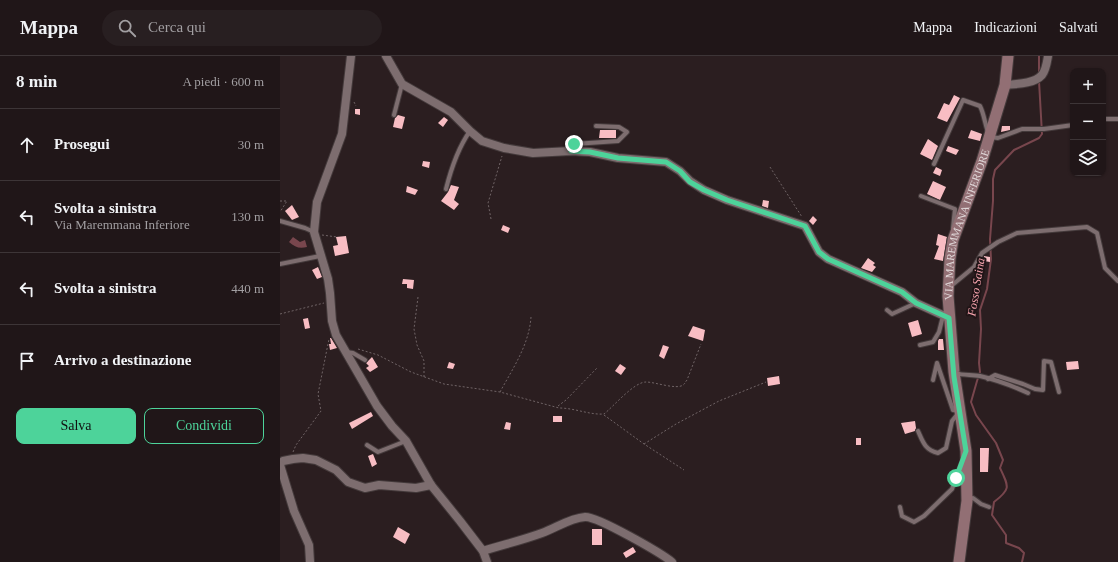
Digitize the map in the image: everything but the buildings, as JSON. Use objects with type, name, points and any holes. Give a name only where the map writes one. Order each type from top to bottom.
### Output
[{"type":"main road","name":"VIA MAREMMANA INFERIORE","points":[[959,562],[967,501],[966,451],[946,317],[950,259],[953,240],[990,137],[1005,85],[1008,56]]},
{"type":"street","points":[[351,56],[342,134],[317,202],[315,233],[320,256],[328,279],[332,321],[336,335],[377,406],[392,426],[406,441],[431,485],[483,551],[487,562]]},
{"type":"street","points":[[386,56],[402,84],[451,112],[470,132],[482,141],[504,148],[533,153],[571,151],[590,152],[618,158],[666,162],[680,171],[690,182],[704,190],[727,200],[805,226],[819,252],[828,259],[902,292],[916,303],[946,317]]},
{"type":"street","points":[[1005,85],[1018,84],[1038,78],[1045,70],[1048,56]]},
{"type":"street","points":[[310,562],[309,545],[294,511],[280,464],[290,459],[302,458],[316,460],[336,470],[348,482],[365,488],[379,485],[416,488],[431,485]]},
{"type":"street","points":[[483,551],[542,534],[577,518],[587,517],[606,523],[672,562]]},
{"type":"lane","points":[[394,115],[402,84]]},
{"type":"lane","points":[[934,164],[963,100],[980,106],[984,114],[985,127],[990,137],[998,138],[1022,129],[1044,129],[1070,125]]},
{"type":"lane","points":[[1106,119],[1118,119]]},
{"type":"lane","points":[[571,151],[570,146],[574,144],[618,141],[627,132],[619,127],[596,126]]},
{"type":"lane","points":[[446,189],[462,143],[470,132]]},
{"type":"lane","points":[[921,196],[955,209],[952,234],[953,240]]},
{"type":"lane","points":[[280,221],[305,228],[315,233]]},
{"type":"lane","points":[[949,288],[974,267],[982,253],[998,242],[1017,233],[1087,227],[1097,233],[1105,268],[1118,281]]},
{"type":"lane","points":[[280,264],[320,256]]},
{"type":"lane","points":[[887,310],[892,314],[916,303]]},
{"type":"lane","points":[[920,345],[933,342],[946,317]]},
{"type":"lane","points":[[345,350],[365,360]]},
{"type":"lane","points":[[988,379],[995,374],[1035,389],[1043,390],[1044,361],[1051,362],[1059,392]]},
{"type":"lane","points":[[933,380],[937,363],[953,410],[960,411]]},
{"type":"lane","points":[[954,372],[979,376],[1013,386],[1028,393]]},
{"type":"lane","points":[[918,431],[925,445],[930,451],[938,453],[946,448],[952,421],[960,411]]},
{"type":"lane","points":[[367,445],[378,452],[406,441]]},
{"type":"lane","points":[[900,507],[902,516],[914,522],[924,516],[952,489],[966,451]]},
{"type":"lane","points":[[967,501],[973,498],[981,504],[989,507]]},
{"type":"path","points":[[491,219],[488,203],[504,148]]},
{"type":"path","points":[[770,167],[796,207],[805,226]]},
{"type":"path","points":[[280,201],[287,201],[280,212]]},
{"type":"path","points":[[315,233],[337,237]]},
{"type":"path","points":[[418,297],[414,329],[417,345],[424,360],[424,377]]},
{"type":"path","points":[[280,314],[331,301]]},
{"type":"path","points":[[500,392],[523,348],[530,331],[531,317]]},
{"type":"path","points":[[290,459],[296,445],[322,411],[318,394],[327,343],[334,328]]},
{"type":"path","points":[[345,350],[360,349],[378,355],[411,372],[449,385],[500,392],[557,407],[569,408],[597,415],[604,414],[635,385],[645,382],[663,384],[676,388],[683,385],[690,374],[701,344]]},
{"type":"path","points":[[557,407],[566,400],[597,368]]},
{"type":"path","points":[[644,444],[719,400],[766,382]]},
{"type":"path","points":[[604,414],[644,444],[684,470]]},
{"type":"shaded area","points":[[293,237],[300,242],[305,240],[307,247],[299,248],[291,244],[289,242]]},
{"type":"waterway","name":"Fosso Saina","points":[[1039,56],[1039,73]]},
{"type":"waterway","name":"Fosso Saina","points":[[1022,562],[1024,553],[1019,548],[1006,543],[1006,535],[992,515],[994,502],[1006,491],[1007,487],[1000,468],[1003,460],[996,443],[976,415],[971,402],[980,372],[980,310],[987,289],[991,259],[990,239],[993,179],[995,170],[1014,150],[1039,138],[1042,134],[1039,81]]},
{"type":"route","points":[[574,144],[570,146],[571,151],[590,152],[618,158],[666,162],[680,171],[690,182],[704,190],[727,200],[805,226],[819,252],[828,259],[884,283],[902,292],[916,303],[949,318],[954,377],[966,451],[956,478]]}]
